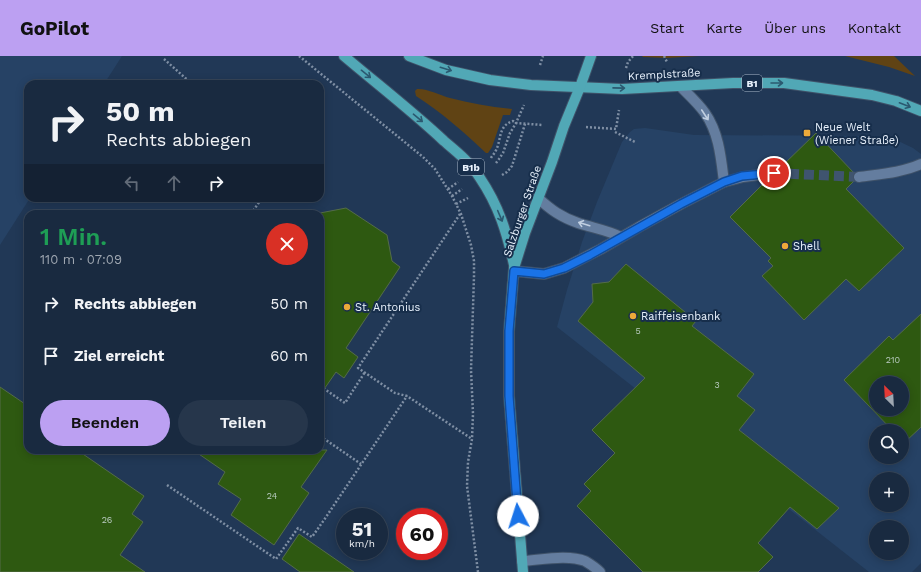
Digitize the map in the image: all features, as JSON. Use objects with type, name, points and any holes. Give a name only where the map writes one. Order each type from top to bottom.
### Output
[{"type":"main road","name":"B1b","points":[[344,56],[431,128],[475,170],[500,214],[508,239],[514,270]]},
{"type":"main road","name":"Kremplstraße","points":[[409,56],[446,70],[490,80],[531,86],[622,89],[733,83],[784,83],[872,94],[896,101],[921,111]]},
{"type":"main road","name":"Salzburger Straße","points":[[523,572],[509,396],[509,331],[514,270],[525,232],[591,56]]},
{"type":"street","points":[[680,86],[705,113],[712,126],[721,156],[724,182]]},
{"type":"street","points":[[859,177],[898,172],[911,169],[921,164]]},
{"type":"street","points":[[514,270],[544,274],[564,268],[724,182],[742,176],[774,173]]},
{"type":"street","points":[[538,198],[551,209],[565,217],[579,223],[611,232],[621,237]]},
{"type":"street","points":[[522,561],[571,558],[584,561],[600,572]]},
{"type":"path","points":[[299,56],[423,157],[435,169],[452,196],[471,245],[474,261],[471,370],[473,414],[467,486],[478,572]]},
{"type":"path","points":[[664,56],[667,62]]},
{"type":"path","points":[[164,60],[187,80]]},
{"type":"path","points":[[516,123],[526,124]]},
{"type":"path","points":[[615,132],[634,142]]},
{"type":"path","points":[[460,214],[358,368],[395,394],[407,396],[472,439]]},
{"type":"path","points":[[324,389],[345,403],[365,372]]},
{"type":"path","points":[[167,485],[276,558],[298,528],[312,537],[407,396]]},
{"type":"path","points":[[324,439],[361,464]]},
{"type":"shaded area","points":[[0,56],[122,56],[107,80],[24,80],[24,202],[27,202],[0,245]]},
{"type":"shaded area","points":[[642,56],[699,56],[667,58]]},
{"type":"shaded area","points":[[845,56],[894,56],[915,76],[889,67]]},
{"type":"shaded area","points":[[417,89],[429,91],[465,102],[512,109],[510,115],[503,115],[492,147],[488,153],[486,153],[452,123],[416,96],[415,91]]},
{"type":"shaded area","points":[[645,128],[694,135],[876,136],[892,138],[913,148],[921,154],[921,563],[912,572],[869,572],[557,327],[582,242],[622,142],[634,129]]},
{"type":"building","points":[[816,133],[854,173],[854,181],[846,189],[904,248],[859,291],[846,279],[804,320],[762,276],[773,266],[768,261],[771,258],[730,217],[767,180],[778,178],[780,173],[779,169]]},
{"type":"building","name":"St. Antonius","points":[[346,208],[387,235],[392,261],[400,267],[346,348],[358,357],[344,378],[336,372],[324,389],[324,212]]},
{"type":"building","points":[[626,264],[696,321],[692,326],[754,374],[737,396],[755,410],[739,430],[839,508],[817,529],[790,507],[758,543],[773,557],[758,572],[643,572],[577,506],[591,491],[584,484],[615,453],[592,430],[645,378],[578,321],[593,302],[592,284],[609,282]]},
{"type":"building","points":[[921,314],[921,427],[909,438],[909,424],[886,424],[879,416],[909,416],[909,376],[869,376],[869,406],[844,380],[889,336],[893,340]]},
{"type":"building","points":[[0,387],[24,403],[24,454],[83,454],[144,496],[132,514],[143,522],[120,555],[145,572],[0,572]]},
{"type":"building","points":[[324,450],[327,450],[301,487],[309,493],[274,545],[231,515],[241,499],[218,484],[225,472],[199,454],[324,454]]},
{"type":"building","points":[[299,534],[354,572],[300,572],[282,559]]},
{"type":"tunnel","points":[[774,173],[859,177]]},
{"type":"place","name":"Neue Welt (Wiener Straße)","points":[[807,133]]},
{"type":"place","name":"Shell","points":[[785,246]]},
{"type":"place","name":"St. Antonius","points":[[347,307]]},
{"type":"place","name":"Raiffeisenbank","points":[[633,316]]},
{"type":"route","points":[[518,516],[509,396],[509,331],[514,271],[544,274],[564,268],[701,193],[724,182],[742,176],[774,173]]}]
